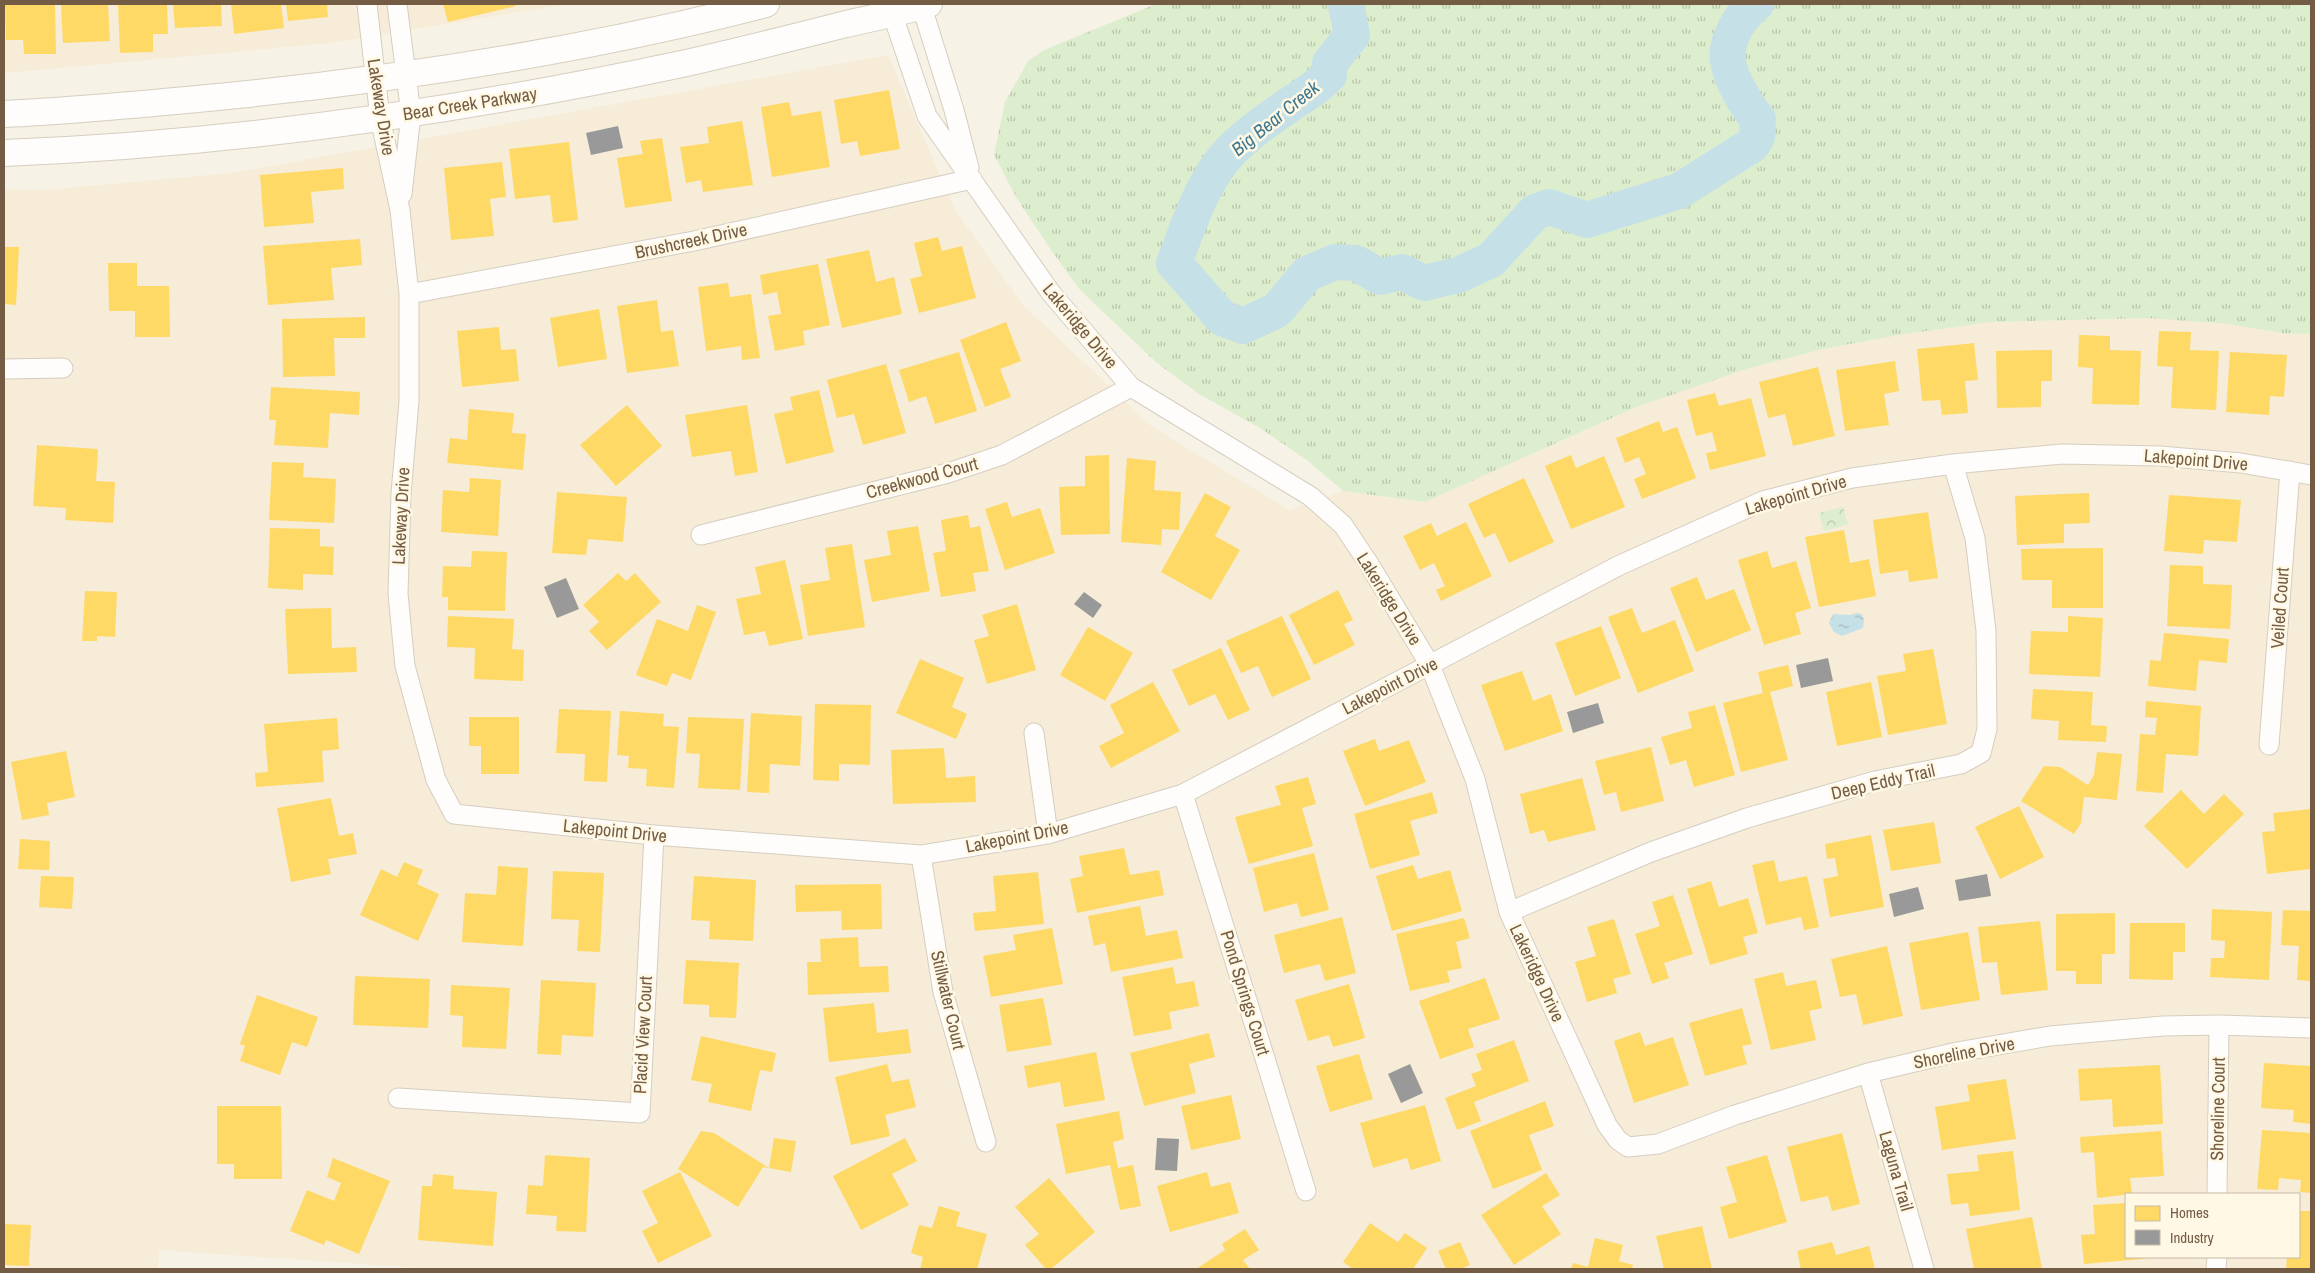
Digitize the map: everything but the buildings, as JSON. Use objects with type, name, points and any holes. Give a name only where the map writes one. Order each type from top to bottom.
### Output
[{"type":"main road","points":[[4,114],[166,102],[408,76],[605,40],[766,4]]},
{"type":"main road","name":"Bear Creek Parkway","points":[[4,153],[140,144],[380,118],[514,98],[743,50],[891,9],[924,4]]},
{"type":"street","name":"Lakeway Drive","points":[[367,4],[380,118],[400,210],[409,294],[409,401],[401,494],[398,594],[406,666],[423,734],[436,780],[454,814]]},
{"type":"street","name":"Lakeway Drive","points":[[397,4],[408,76],[411,114],[400,210]]},
{"type":"street","name":"Lakeridge Drive","points":[[924,4],[972,179]]},
{"type":"street","name":"Lakeridge Drive","points":[[891,9],[927,116],[1051,293],[1131,387],[1310,496],[1342,525],[1369,564],[1430,665],[1475,779],[1509,912],[1607,1125],[1618,1140],[1628,1147]]},
{"type":"street","name":"Brushcreek Drive","points":[[409,294],[694,241],[972,179]]},
{"type":"street","points":[[4,369],[63,368]]},
{"type":"street","name":"Creekwood Court","points":[[701,535],[948,473],[1002,455],[1131,387]]},
{"type":"street","name":"Lakepoint Drive","points":[[454,814],[654,835],[921,856],[1048,834],[1183,794],[1620,565],[1763,501],[1852,478],[1953,464],[2072,454],[2160,456],[2241,463],[2311,475]]},
{"type":"street","name":"Deep Eddy Trail","points":[[1509,912],[1651,852],[1747,818],[1875,781],[1961,764],[1981,753],[1987,729],[1986,630],[1975,538],[1953,464]]},
{"type":"street","name":"Veiled Court","points":[[2269,745],[2290,471]]},
{"type":"street","points":[[1034,733],[1048,834]]},
{"type":"street","name":"Pond Springs Court","points":[[1183,794],[1306,1191]]},
{"type":"street","name":"Placid View Court","points":[[398,1098],[640,1113],[654,835]]},
{"type":"street","name":"Stillwater Court","points":[[921,856],[943,992],[986,1142]]},
{"type":"street","name":"Shoreline Drive","points":[[1628,1147],[1658,1144],[1735,1116],[1868,1073],[1957,1052],[2050,1036],[2163,1026],[2219,1025],[2311,1028]]},
{"type":"street","name":"Shoreline Court","points":[[2217,1193],[2219,1025]]},
{"type":"street","name":"Laguna Trail","points":[[1868,1073],[1924,1269]]},
{"type":"shaded area","points":[[4,4],[568,4],[331,43],[4,73]]},
{"type":"shaded area","points":[[888,55],[955,210],[1022,304],[1151,426],[1289,510],[1343,491],[1425,502],[1634,408],[1746,369],[1823,349],[1905,334],[1991,322],[2148,318],[2228,324],[2282,333],[2311,334],[2311,1269],[436,1269],[159,1250],[158,1269],[4,1269],[4,189],[46,190],[232,173]]},
{"type":"green space","points":[[1156,4],[2311,4],[2311,334],[2282,333],[2228,324],[2148,318],[1991,322],[1905,334],[1823,349],[1746,369],[1634,408],[1425,502],[1343,491],[1307,460],[1260,428],[1199,394],[1157,363],[1080,290],[1016,197],[994,155],[1005,102],[1028,61],[1044,50]]},
{"type":"green space","points":[[1843,507],[1848,524],[1824,531],[1819,513]]},
{"type":"water","points":[[1833,614],[1850,615],[1862,614],[1864,620],[1863,628],[1842,636],[1834,632],[1829,623]]},
{"type":"waterway","name":"Big Bear Creek","points":[[1346,4],[1352,35],[1330,63],[1329,75],[1317,86],[1252,132],[1228,154],[1205,188],[1174,263],[1222,318],[1243,326],[1277,310],[1307,274],[1335,262],[1356,263],[1380,277],[1402,272],[1424,283],[1458,275],[1491,260],[1535,212],[1549,207],[1587,220],[1679,191],[1752,145],[1757,137],[1758,119],[1735,84],[1728,61],[1731,37],[1744,15],[1756,4]]}]
